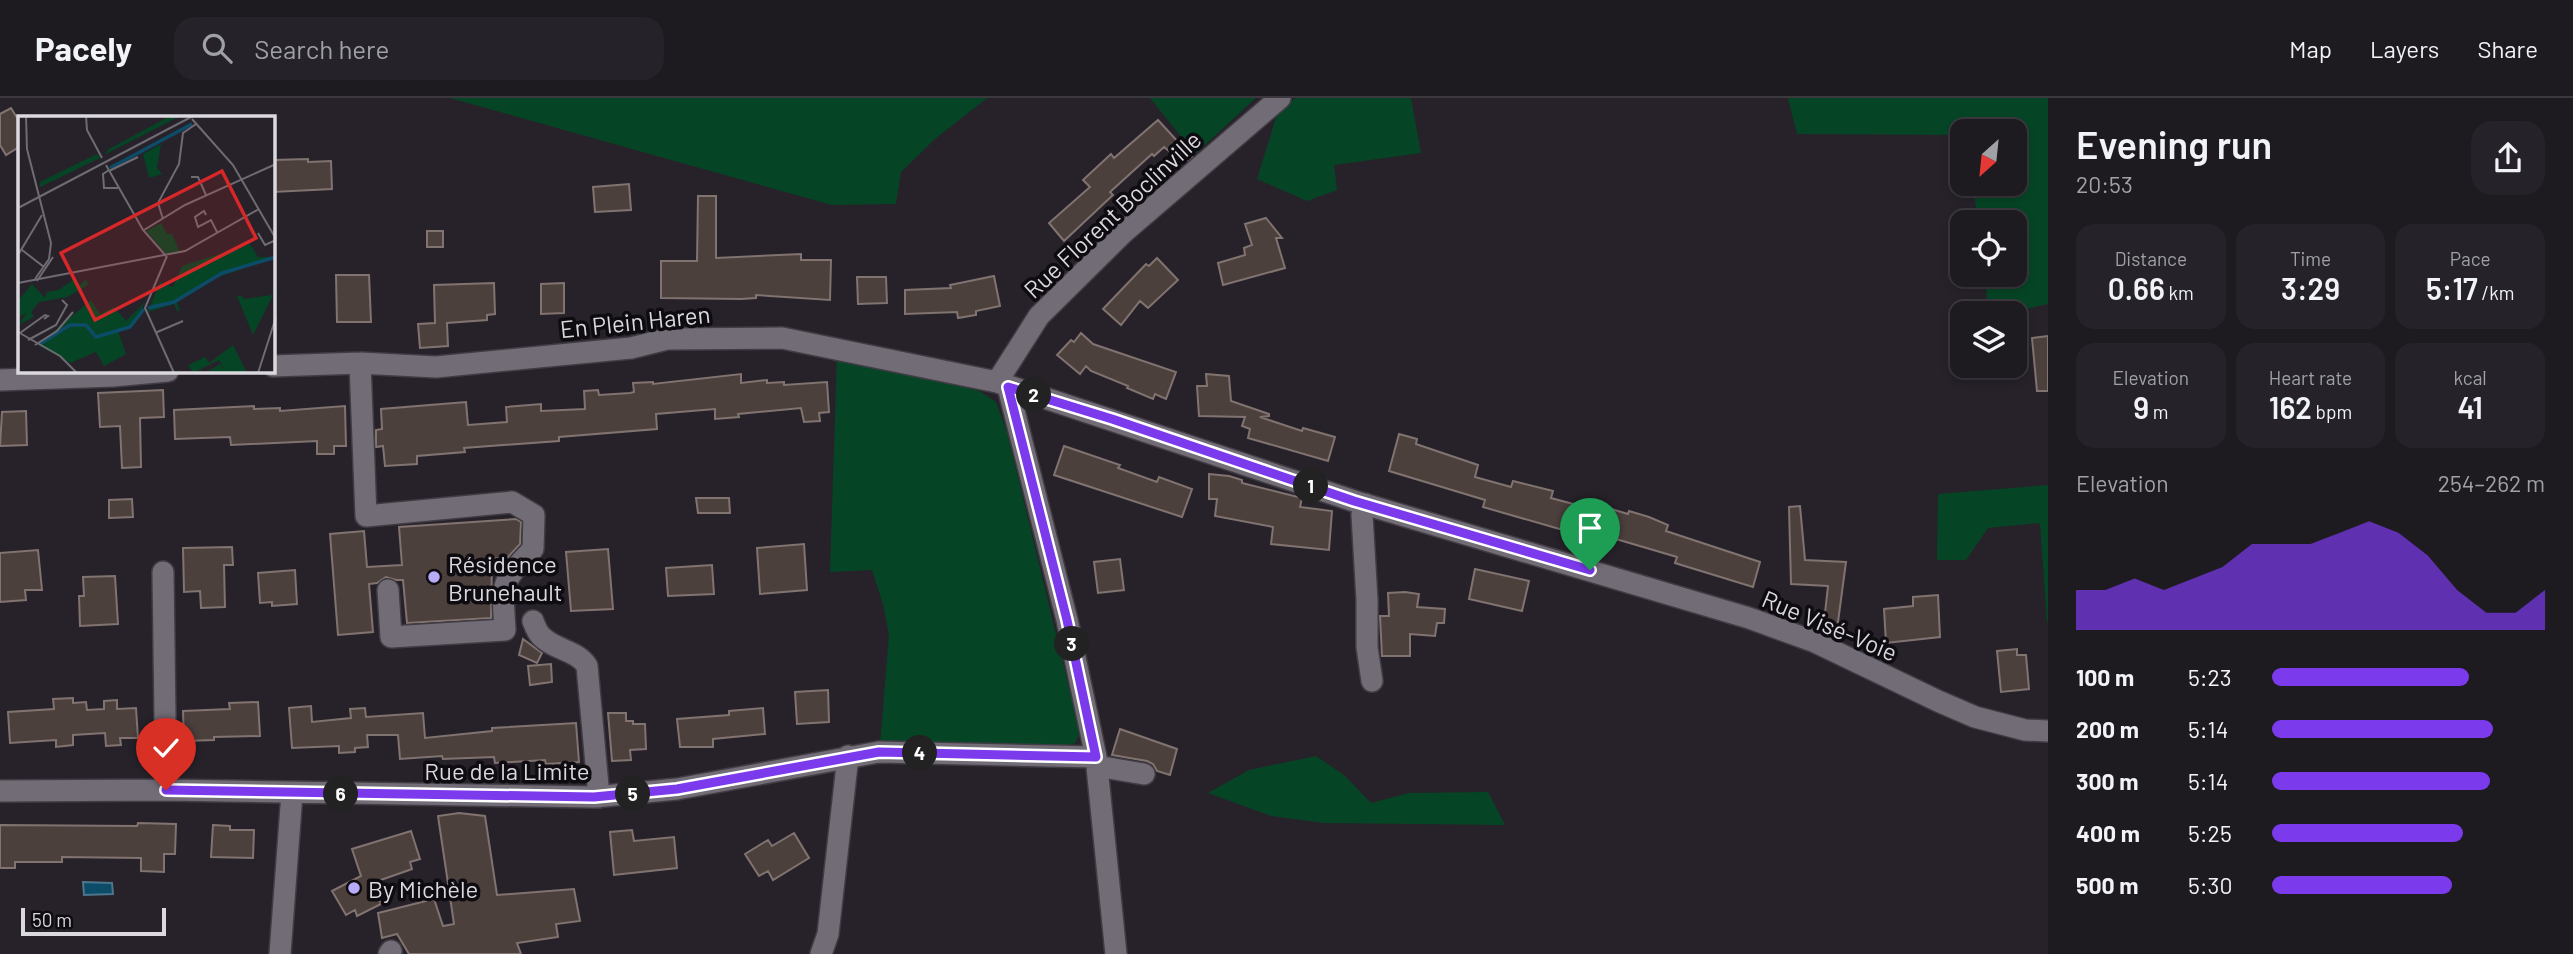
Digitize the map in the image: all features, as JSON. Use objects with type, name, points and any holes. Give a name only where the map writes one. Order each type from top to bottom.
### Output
[{"type":"street","name":"Rue Florent Boclinville","points":[[1003,385],[1039,316],[1123,233],[1280,98]]},
{"type":"street","name":"En Plein Haren","points":[[275,366],[360,363],[436,367],[631,348],[667,339],[782,338],[1003,385],[1365,504]]},
{"type":"street","points":[[360,363],[366,516],[512,502],[534,515],[533,548],[502,587],[505,630],[391,637],[388,590]]},
{"type":"street","points":[[0,380],[145,373]]},
{"type":"street","points":[[1003,385],[1067,620],[1097,762],[1116,954]]},
{"type":"street","points":[[1365,504],[1363,515],[1367,646],[1372,681]]},
{"type":"street","name":"Rue Visé-Voie","points":[[1365,504],[1736,614],[1815,642],[1975,717],[2025,730],[2048,731]]},
{"type":"street","points":[[163,572],[166,790]]},
{"type":"street","points":[[533,621],[540,635],[553,645],[582,659],[587,666],[592,696],[599,797]]},
{"type":"street","name":"Rue de la Limite","points":[[0,792],[166,790],[599,797],[677,789],[879,752],[1097,762],[1143,774]]},
{"type":"street","points":[[821,954],[828,934],[848,756]]},
{"type":"street","points":[[280,954],[292,793]]},
{"type":"green space","points":[[450,98],[987,98],[935,139],[901,172],[896,204],[832,205]]},
{"type":"green space","points":[[1150,98],[1256,98],[1195,154]]},
{"type":"green space","points":[[1296,98],[1411,98],[1421,153],[1334,165],[1337,190],[1307,201],[1257,179],[1279,108]]},
{"type":"green space","points":[[1788,98],[2048,98],[2048,304],[2027,309],[2027,301],[1987,301],[1986,287],[2027,287],[2027,210],[1976,210],[1975,196],[2027,196],[2027,119],[1950,119],[1950,135],[1797,134]]},
{"type":"green space","points":[[837,354],[979,391],[996,402],[1007,432],[1080,733],[1075,743],[1058,749],[880,745],[889,635],[883,604],[872,570],[830,572]]},
{"type":"green space","points":[[2048,485],[2047,623],[2040,523],[1988,528],[1966,560],[1937,560],[1938,494]]},
{"type":"green space","points":[[1316,756],[1344,775],[1371,803],[1409,793],[1488,792],[1505,825],[1324,823],[1271,816],[1208,793],[1249,770]]},
{"type":"water","points":[[83,882],[112,883],[113,894],[84,895]]},
{"type":"building","points":[[11,108],[18,119],[18,148],[6,155],[0,145],[0,114]]},
{"type":"building","points":[[1158,120],[1192,157],[1184,163],[1164,147],[1154,156],[1152,154],[1110,192],[1113,195],[1064,241],[1049,223],[1090,187],[1083,180],[1111,154],[1114,158]]},
{"type":"building","points":[[275,160],[331,161],[332,189],[275,192]]},
{"type":"building","points":[[629,184],[631,210],[595,212],[593,187]]},
{"type":"building","points":[[698,196],[716,196],[716,258],[801,254],[801,260],[831,260],[830,300],[756,295],[756,298],[741,299],[661,298],[661,261],[697,261]]},
{"type":"building","points":[[1266,218],[1282,238],[1276,238],[1285,268],[1223,285],[1218,263],[1245,255],[1244,248],[1252,245],[1245,224]]},
{"type":"building","points":[[427,231],[443,231],[443,247],[427,247]]},
{"type":"building","points":[[1157,258],[1178,280],[1148,308],[1140,301],[1121,325],[1103,309],[1146,264],[1149,266]]},
{"type":"building","points":[[336,275],[369,275],[371,322],[337,322]]},
{"type":"building","points":[[994,276],[1000,306],[958,318],[957,312],[905,314],[905,290],[951,288],[950,285]]},
{"type":"building","points":[[857,277],[886,277],[887,303],[858,304]]},
{"type":"building","points":[[494,283],[495,314],[487,315],[487,320],[447,323],[448,346],[420,348],[418,324],[435,323],[434,285]]},
{"type":"building","points":[[564,283],[564,313],[541,314],[541,284]]},
{"type":"building","points":[[1081,333],[1093,344],[1176,372],[1166,399],[1155,394],[1153,399],[1091,371],[1086,366],[1080,374],[1057,355]]},
{"type":"building","points":[[2048,336],[2048,391],[2037,391],[2032,338]]},
{"type":"building","points":[[741,374],[741,383],[767,380],[767,383],[784,382],[784,385],[827,382],[829,412],[819,413],[820,421],[804,422],[801,408],[715,419],[715,409],[656,414],[657,429],[559,437],[559,441],[464,448],[465,452],[417,456],[417,464],[385,466],[383,446],[376,447],[376,430],[382,429],[381,409],[466,402],[468,425],[507,422],[506,407],[541,404],[541,411],[585,409],[584,391],[598,390],[599,395],[630,393],[634,392],[633,383],[653,384]]},
{"type":"building","points":[[1206,374],[1229,376],[1231,401],[1269,414],[1260,417],[1302,431],[1303,428],[1335,437],[1328,461],[1248,438],[1250,429],[1242,426],[1245,417],[1199,416],[1197,386],[1207,386]]},
{"type":"building","points":[[163,390],[164,417],[140,418],[141,467],[122,468],[120,426],[100,427],[98,393]]},
{"type":"building","points":[[254,406],[254,409],[280,408],[280,411],[345,406],[346,446],[334,446],[334,454],[317,454],[317,441],[231,445],[230,437],[175,439],[174,410]]},
{"type":"building","points":[[26,411],[27,445],[0,446],[2,412]]},
{"type":"building","points":[[1399,434],[1417,439],[1416,444],[1478,465],[1475,477],[1511,487],[1513,481],[1553,491],[1551,498],[1588,508],[1589,505],[1628,514],[1629,511],[1668,525],[1666,531],[1760,562],[1753,587],[1675,563],[1677,557],[1565,524],[1563,530],[1483,507],[1485,500],[1389,471]]},
{"type":"building","points":[[1064,446],[1120,465],[1118,468],[1157,482],[1159,477],[1192,489],[1182,517],[1054,475]]},
{"type":"building","points":[[1209,474],[1229,476],[1242,480],[1242,483],[1302,498],[1300,507],[1332,511],[1329,550],[1271,544],[1273,527],[1215,516],[1217,499],[1209,499]]},
{"type":"building","points":[[696,498],[729,498],[730,513],[698,513]]},
{"type":"building","points":[[132,499],[133,517],[109,518],[109,500]]},
{"type":"building","points":[[1800,506],[1805,560],[1846,562],[1836,637],[1823,631],[1828,586],[1791,584],[1789,507]]},
{"type":"building","name":"Résidence Brunehault","points":[[516,519],[521,522],[520,544],[508,557],[492,559],[491,618],[407,623],[403,580],[386,577],[377,583],[369,584],[373,632],[338,635],[330,534],[364,531],[367,567],[402,565],[399,527]]},
{"type":"building","points":[[804,544],[807,590],[760,594],[757,548]]},
{"type":"building","points":[[232,547],[233,565],[224,565],[225,607],[201,608],[200,591],[184,592],[183,548]]},
{"type":"building","points":[[608,549],[613,609],[571,611],[566,552]]},
{"type":"building","points":[[38,550],[42,590],[25,590],[26,600],[0,602],[0,553]]},
{"type":"building","points":[[1120,559],[1124,590],[1098,593],[1094,562]]},
{"type":"building","points":[[712,565],[714,594],[668,596],[666,568]]},
{"type":"building","points":[[1475,569],[1529,581],[1522,611],[1469,599]]},
{"type":"building","points":[[295,570],[297,604],[272,606],[272,602],[260,603],[258,573]]},
{"type":"building","points":[[115,576],[118,624],[80,626],[79,596],[84,596],[83,577]]},
{"type":"building","points":[[1388,593],[1419,594],[1417,607],[1445,609],[1444,623],[1437,623],[1435,636],[1410,634],[1410,656],[1382,656],[1380,616],[1389,616]]},
{"type":"building","points":[[1938,595],[1940,637],[1886,643],[1884,609],[1913,606],[1913,597]]},
{"type":"building","points":[[523,639],[542,653],[537,663],[519,655]]},
{"type":"building","points":[[2017,649],[2017,655],[2026,655],[2029,689],[2001,692],[1997,651]]},
{"type":"building","points":[[551,664],[552,682],[530,685],[528,666]]},
{"type":"building","points":[[828,690],[829,722],[797,724],[795,692]]},
{"type":"building","points":[[73,698],[73,703],[86,702],[87,710],[104,709],[104,701],[117,700],[117,709],[136,708],[138,738],[120,738],[121,745],[106,746],[105,733],[73,735],[73,745],[56,747],[56,740],[10,743],[8,712],[54,709],[53,699]]},
{"type":"building","points":[[258,702],[260,736],[184,741],[183,711],[230,709],[229,703]]},
{"type":"building","points":[[311,706],[312,722],[351,718],[350,709],[365,708],[366,717],[423,713],[425,738],[492,731],[492,728],[576,723],[579,762],[546,764],[545,760],[495,763],[494,757],[443,759],[442,756],[400,759],[398,735],[367,735],[368,747],[355,748],[355,752],[339,753],[339,746],[292,748],[289,708]]},
{"type":"building","points":[[763,708],[765,734],[713,739],[713,747],[680,747],[677,719],[729,715],[729,711]]},
{"type":"building","points":[[608,713],[626,713],[626,721],[645,724],[646,749],[630,750],[631,760],[612,761]]},
{"type":"building","points":[[1120,729],[1177,749],[1170,775],[1157,771],[1153,764],[1147,761],[1112,755]]},
{"type":"building","points":[[459,813],[485,816],[497,895],[574,889],[580,921],[556,924],[558,937],[517,943],[521,954],[409,954],[397,934],[382,938],[378,913],[434,899],[443,926],[454,924],[438,816]]},
{"type":"building","points":[[138,823],[176,824],[175,854],[164,854],[164,872],[141,871],[141,858],[62,857],[62,862],[15,862],[15,868],[0,868],[0,825],[137,826]]},
{"type":"building","points":[[213,825],[230,826],[230,830],[254,830],[253,858],[211,857]]},
{"type":"building","points":[[632,830],[634,841],[674,837],[677,868],[614,875],[610,832]]},
{"type":"building","points":[[411,831],[420,859],[410,862],[412,869],[372,883],[381,904],[357,916],[355,910],[346,915],[332,891],[361,876],[352,849]]},
{"type":"building","points":[[794,833],[809,858],[773,880],[768,871],[759,876],[745,854],[768,840],[772,846]]},
{"type":"place","name":"Résidence Brunehault","points":[[434,577]]},
{"type":"place","name":"By Michèle","points":[[354,888]]},
{"type":"route","points":[[166,790],[594,797],[677,789],[879,752],[1096,757],[1067,620],[1008,387],[1112,419],[1354,501],[1590,570]]}]
